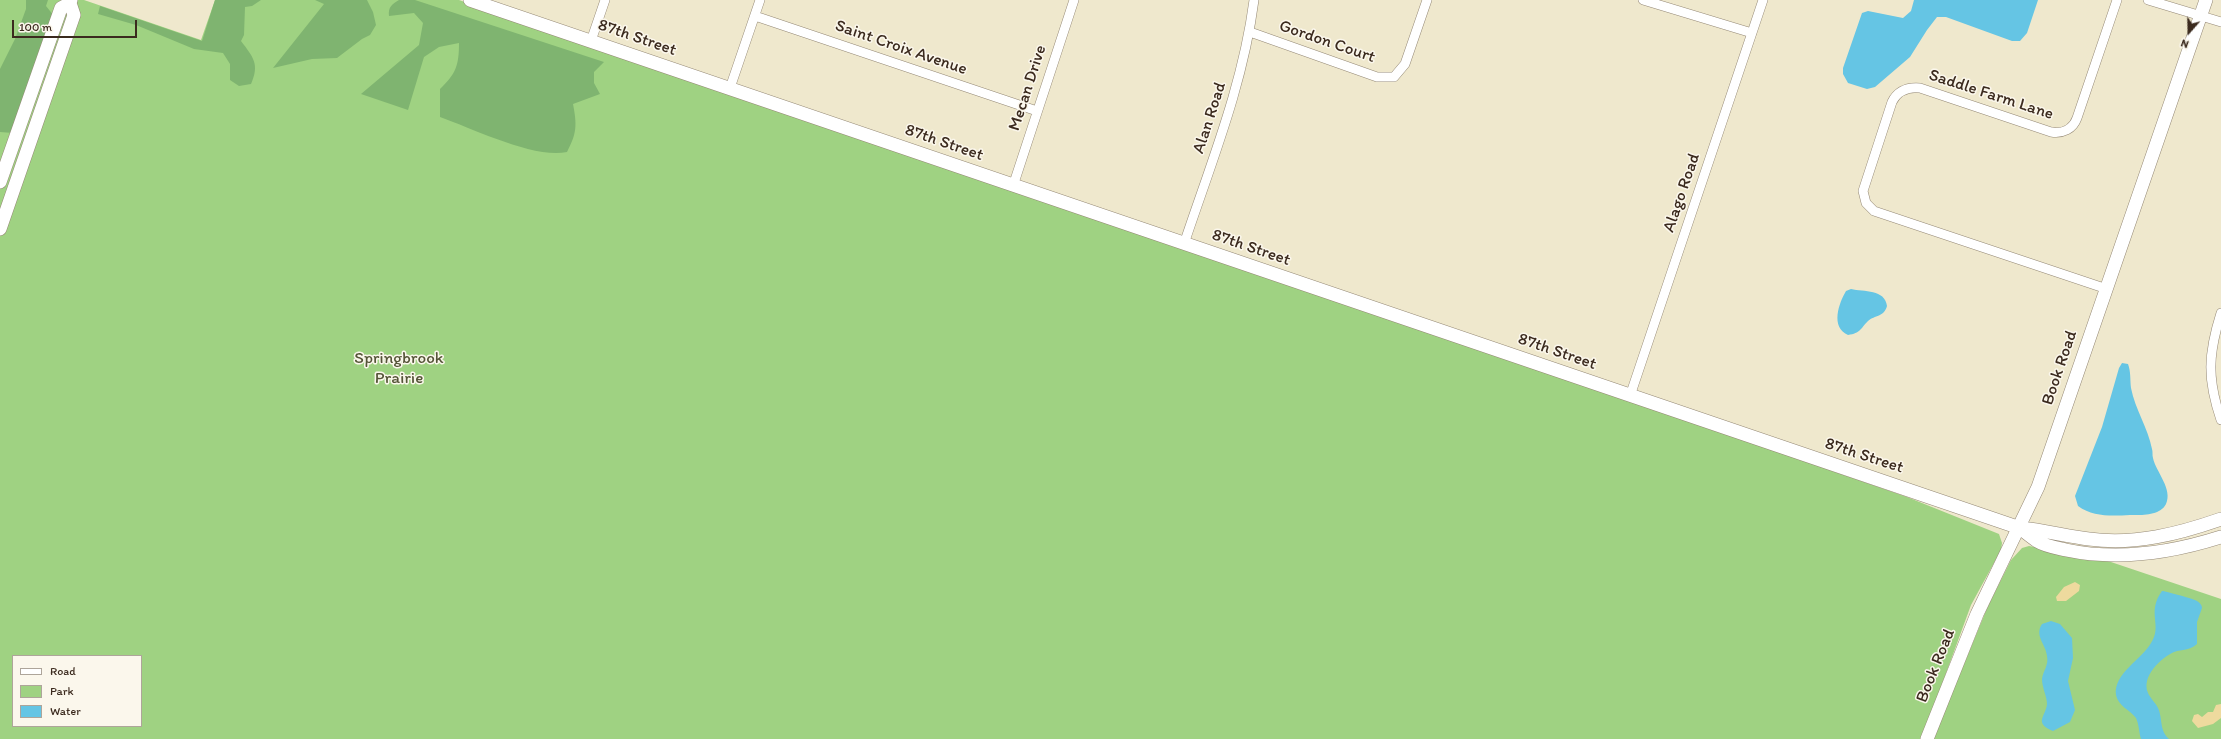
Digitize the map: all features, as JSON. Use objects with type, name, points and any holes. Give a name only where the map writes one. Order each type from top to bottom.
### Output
[{"type":"street","name":"87th Street","points":[[470,0],[2020,528],[2044,530],[2091,539],[2129,540],[2169,535],[2221,519]]},
{"type":"street","points":[[591,41],[604,0]]},
{"type":"street","points":[[730,88],[760,0]]},
{"type":"street","points":[[1064,0],[1074,2]]},
{"type":"street","name":"Alan Road","points":[[1184,244],[1236,90],[1250,32],[1254,0]]},
{"type":"street","name":"Gordon Court","points":[[1250,32],[1377,77],[1394,77],[1405,64],[1427,0]]},
{"type":"street","points":[[1643,0],[1752,33]]},
{"type":"street","name":"Alago Road","points":[[1630,396],[1763,0]]},
{"type":"street","name":"Saddle Farm Lane","points":[[2107,289],[1874,211],[1866,203],[1863,191],[1892,102],[1896,96],[1905,89],[1920,88],[2051,132],[2061,133],[2070,129],[2077,118],[2117,0]]},
{"type":"street","points":[[2148,0],[2200,17],[2221,22]]},
{"type":"street","name":"Book Road","points":[[1926,739],[1975,620],[2020,528],[2038,487],[2206,0]]},
{"type":"street","points":[[0,182],[61,8],[71,2],[74,15],[0,229]]},
{"type":"street","name":"Mecan Drive","points":[[1013,186],[1074,2]]},
{"type":"street","name":"Saint Croix Avenue","points":[[755,16],[1037,111]]},
{"type":"street","points":[[2221,313],[2211,349],[2210,371],[2214,398],[2221,420]]},
{"type":"street","name":"87th Street","points":[[2020,528],[2038,542],[2053,547],[2077,552],[2101,554],[2155,553],[2181,549],[2221,537]]},
{"type":"green space","name":"Springbrook Prairie","points":[[0,0],[84,0],[201,40],[215,0],[459,0],[1069,205],[1907,497],[1999,534],[2002,543],[2001,550],[1971,605],[1922,739],[0,739]]},
{"type":"green space","points":[[26,0],[48,0],[46,6],[54,16],[13,133],[0,132],[0,69],[15,39],[26,9]]},
{"type":"green space","points":[[215,0],[261,0],[252,6],[245,7],[244,35],[241,41],[254,61],[255,71],[251,84],[239,86],[230,80],[230,64],[223,53],[194,49],[136,25],[98,14],[100,6],[202,41]]},
{"type":"green space","points":[[315,0],[367,0],[373,12],[376,25],[370,35],[362,39],[337,58],[312,59],[273,68],[324,4]]},
{"type":"green space","points":[[399,0],[415,0],[604,62],[594,72],[594,83],[600,94],[573,104],[575,129],[573,139],[567,152],[553,153],[521,147],[504,142],[440,117],[440,89],[450,79],[456,69],[459,43],[439,47],[424,57],[408,110],[361,94],[419,45],[423,23],[414,13],[389,16],[391,6]]},
{"type":"green space","points":[[2029,546],[2102,559],[2221,599],[2221,739],[1933,739],[1988,606],[2011,560],[2022,548]]},
{"type":"sand","points":[[2075,582],[2080,585],[2079,591],[2066,601],[2057,601],[2056,597],[2064,587]]},
{"type":"sand","points":[[2221,704],[2221,718],[2213,724],[2198,728],[2192,721],[2194,715],[2198,714],[2202,717],[2208,712],[2213,712],[2216,705]]},
{"type":"water","points":[[1914,0],[2038,0],[2027,33],[2020,41],[2012,41],[1946,17],[1937,17],[1910,57],[1875,87],[1867,89],[1848,83],[1843,74],[1843,68],[1862,13],[1868,11],[1903,18],[1911,11]]},
{"type":"water","points":[[1851,289],[1878,294],[1885,301],[1887,306],[1886,310],[1882,314],[1868,321],[1858,332],[1848,335],[1842,331],[1839,326],[1838,314],[1843,296],[1846,291]]},
{"type":"water","points":[[2122,363],[2128,364],[2133,396],[2148,434],[2155,463],[2166,487],[2168,498],[2166,504],[2160,511],[2155,513],[2116,516],[2096,514],[2084,510],[2078,506],[2075,496],[2102,427],[2119,368]]},
{"type":"water","points":[[2162,591],[2195,600],[2201,605],[2202,608],[2197,622],[2197,644],[2186,650],[2174,652],[2169,655],[2158,663],[2150,674],[2147,680],[2148,693],[2158,708],[2162,728],[2169,739],[2141,739],[2136,718],[2117,699],[2116,687],[2123,674],[2151,643],[2156,630],[2155,606]]},
{"type":"water","points":[[2051,621],[2060,624],[2072,638],[2073,658],[2068,681],[2075,710],[2070,722],[2053,731],[2043,725],[2042,722],[2047,704],[2042,679],[2047,665],[2047,659],[2039,632],[2042,624]]}]
